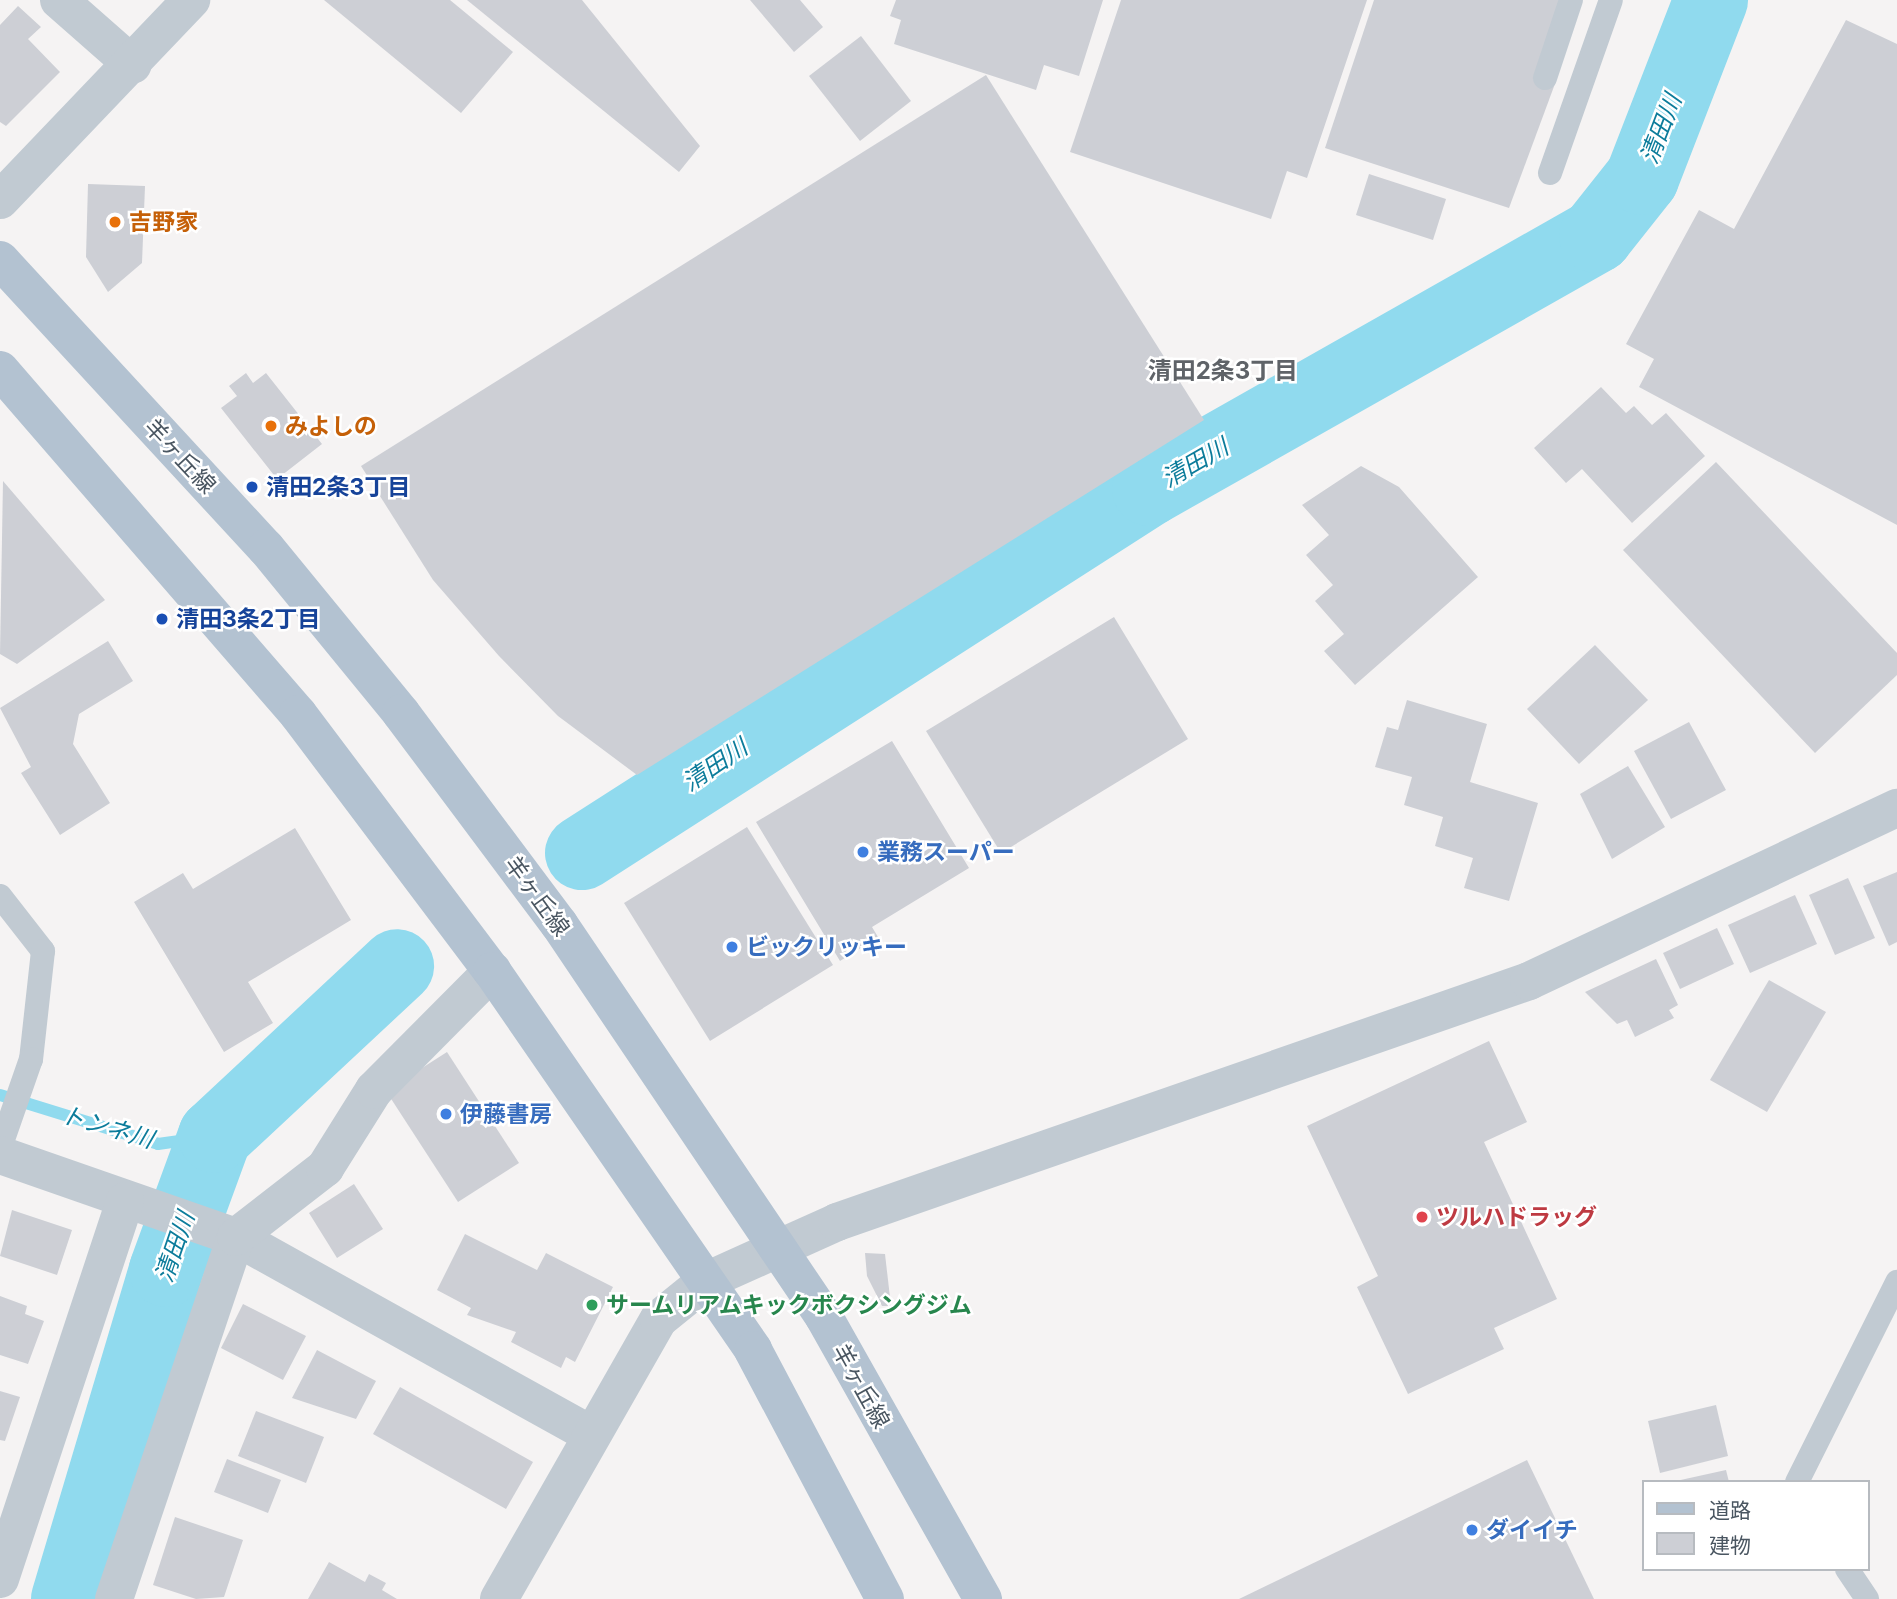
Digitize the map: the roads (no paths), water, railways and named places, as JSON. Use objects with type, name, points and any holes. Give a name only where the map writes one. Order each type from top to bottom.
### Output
[{"type":"main road","name":"羊ヶ丘線","points":[[0,260],[266,548],[401,713],[558,924],[824,1317],[983,1599]]},
{"type":"main road","points":[[0,370],[298,714],[492,971],[753,1350],[885,1599]]},
{"type":"street","points":[[59,0],[133,65]]},
{"type":"street","points":[[0,200],[133,65],[191,0]]},
{"type":"street","points":[[499,1599],[590,1434],[659,1319],[706,1280],[777,1247],[1530,981],[1897,808]]},
{"type":"street","points":[[114,1599],[222,1233],[325,1168],[374,1090],[492,971]]},
{"type":"street","points":[[0,1155],[222,1233],[590,1434]]},
{"type":"street","points":[[0,1579],[142,1207]]},
{"type":"lane","points":[[1545,78],[1571,0]]},
{"type":"lane","points":[[1550,173],[1611,0]]},
{"type":"lane","points":[[0,896],[43,951],[31,1059],[0,1148]]},
{"type":"lane","points":[[1798,1480],[1897,1282]]},
{"type":"lane","points":[[1848,1571],[1867,1599]]},
{"type":"waterway","name":"清田川","points":[[582,853],[1149,489],[1596,236],[1642,178],[1711,0]]},
{"type":"waterway","name":"清田川","points":[[68,1599],[166,1270],[215,1136],[397,966]]},
{"type":"waterway","name":"トンネ川","points":[[0,1095],[158,1144],[215,1136]]},
{"type":"place","name":"吉野家","points":[[115,222]]},
{"type":"place","name":"みよしの","points":[[271,426]]},
{"type":"place","name":"清田2条3丁目","points":[[252,487]]},
{"type":"place","name":"清田3条2丁目","points":[[162,619]]},
{"type":"place","name":"業務スーパー","points":[[863,852]]},
{"type":"place","name":"ビックリッキー","points":[[732,947]]},
{"type":"place","name":"伊藤書房","points":[[446,1114]]},
{"type":"place","name":"ツルハドラッグ","points":[[1422,1217]]},
{"type":"place","name":"サームリアムキックボクシングジム","points":[[592,1305]]},
{"type":"place","name":"ダイイチ","points":[[1472,1530]]},
{"type":"district","name":"清田2条3丁目","points":[[1223,371]]}]
